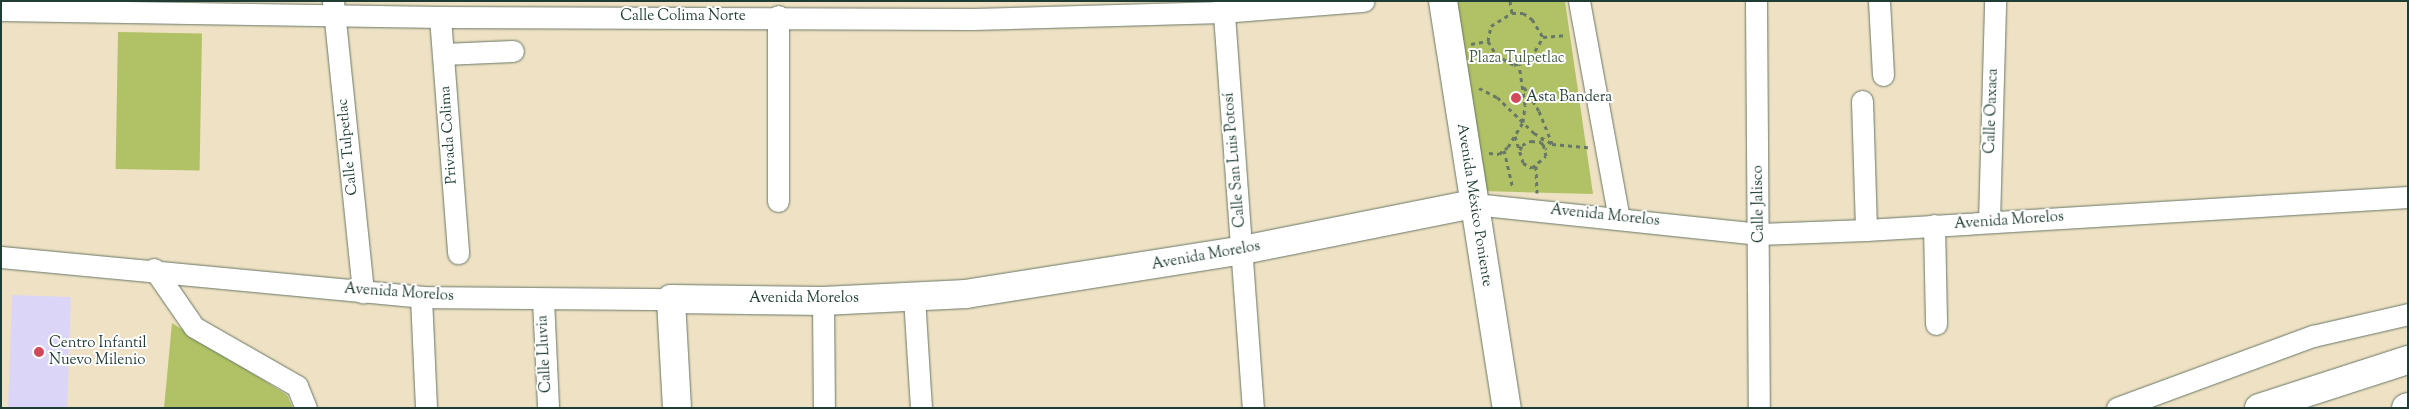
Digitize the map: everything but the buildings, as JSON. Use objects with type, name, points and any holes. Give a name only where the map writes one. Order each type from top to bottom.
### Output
[{"type":"main road","name":"Avenida México Poniente","points":[[1443,1],[1507,408]]},
{"type":"main road","name":"Avenida Morelos","points":[[671,299],[823,301],[966,294],[1243,250],[1474,204]]},
{"type":"main road","points":[[671,299],[677,408]]},
{"type":"main road","points":[[2259,408],[2408,360]]},
{"type":"street","name":"Calle Colima Norte","points":[[1,10],[334,8],[440,17],[465,9],[778,16],[973,10],[1223,7],[1364,1]]},
{"type":"street","points":[[1579,1],[1619,218]]},
{"type":"street","name":"Calle Jalisco","points":[[1756,1],[1759,408]]},
{"type":"street","points":[[1879,1],[1883,75]]},
{"type":"street","name":"Calle Oaxaca","points":[[1989,222],[1995,1]]},
{"type":"street","name":"Calle San Luis Potosí","points":[[1223,7],[1243,250],[1253,408]]},
{"type":"street","name":"Calle Tulpetlac","points":[[334,8],[363,292]]},
{"type":"street","points":[[778,16],[778,201]]},
{"type":"street","name":"Privada Colima","points":[[440,17],[458,253]]},
{"type":"street","points":[[443,54],[513,52]]},
{"type":"street","points":[[1862,101],[1866,230]]},
{"type":"street","name":"Avenida Morelos","points":[[1474,204],[1529,208],[1759,234],[1866,230],[2408,197]]},
{"type":"street","points":[[1934,225],[1936,324]]},
{"type":"street","name":"Avenida Morelos","points":[[1,257],[154,269],[421,297],[543,300],[671,299]]},
{"type":"street","points":[[154,269],[194,327],[297,386],[306,408]]},
{"type":"street","points":[[421,297],[426,408]]},
{"type":"street","points":[[914,297],[921,408]]},
{"type":"street","name":"Calle Lluvia","points":[[543,300],[548,408]]},
{"type":"street","points":[[823,301],[824,408]]},
{"type":"street","points":[[2117,408],[2313,336],[2408,314]]},
{"type":"path","points":[[1510,1],[1512,13]]},
{"type":"path","points":[[1512,13],[1522,13],[1532,19],[1543,37],[1532,58],[1514,65],[1503,61],[1488,41],[1491,26],[1512,13]]},
{"type":"path","points":[[1543,37],[1585,34]]},
{"type":"path","points":[[1450,48],[1488,41]]},
{"type":"path","points":[[1466,150],[1499,154],[1515,136],[1523,122],[1522,84],[1519,64]]},
{"type":"path","points":[[1456,84],[1482,89],[1497,97],[1523,122],[1552,144],[1606,147]]},
{"type":"path","points":[[1522,84],[1539,111],[1552,144]]},
{"type":"path","points":[[1515,136],[1520,150],[1520,157],[1526,167],[1536,166]]},
{"type":"path","points":[[1529,208],[1536,166],[1546,156],[1547,150],[1542,137]]},
{"type":"path","points":[[1520,150],[1522,145],[1531,141],[1541,142],[1547,150]]},
{"type":"path","points":[[1504,150],[1529,208]]},
{"type":"shaded area","name":"Centro Infantil Nuevo Milenio","points":[[12,295],[71,297],[67,408],[8,408]]},
{"type":"green space","name":"Plaza Tulpetlac","points":[[1451,1],[1565,1],[1593,194],[1481,191]]},
{"type":"green space","points":[[118,32],[202,33],[200,170],[116,169]]},
{"type":"green space","points":[[172,323],[287,395],[293,408],[164,408]]},
{"type":"place","name":"Asta Bandera","points":[[1516,98]]},
{"type":"place","name":"Centro Infantil Nuevo Milenio","points":[[39,352]]}]
